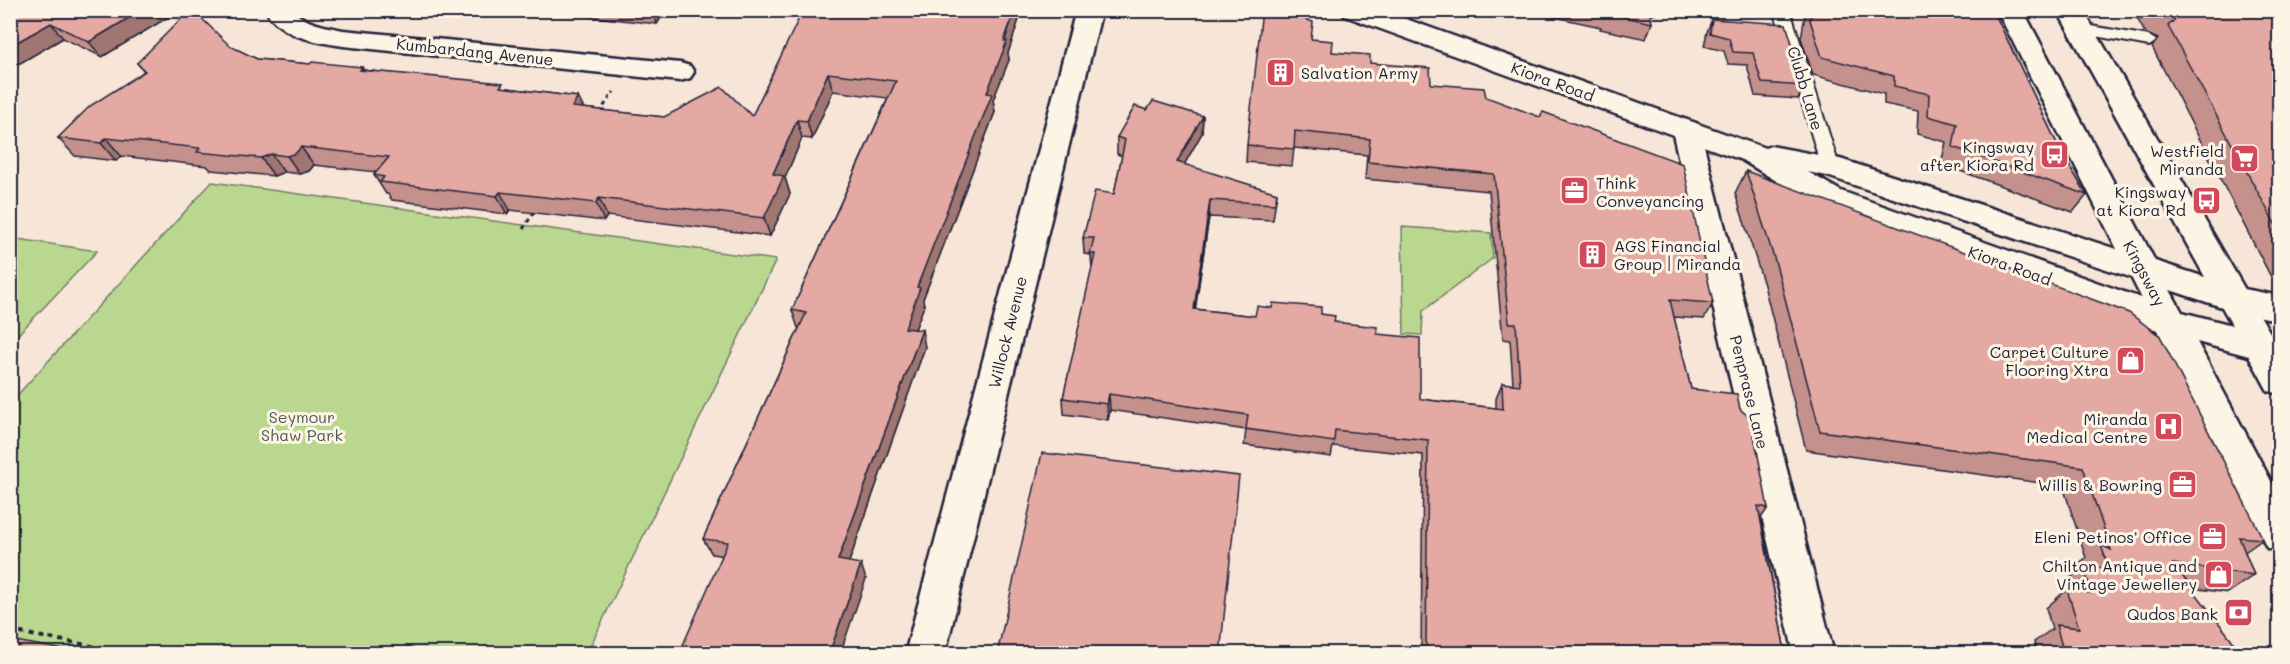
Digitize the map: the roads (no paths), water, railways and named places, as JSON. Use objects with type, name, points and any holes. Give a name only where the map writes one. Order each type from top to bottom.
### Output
[{"type":"main road","name":"Kumbardang Avenue","points":[[278,10],[282,16],[304,31],[343,38],[680,72]]},
{"type":"main road","name":"Willock Avenue","points":[[925,654],[1089,10]]},
{"type":"main road","name":"Kiora Road","points":[[1354,10],[1752,153],[1830,166],[2234,299],[2280,309]]},
{"type":"main road","name":"Kingsway","points":[[2010,10],[2280,536]]},
{"type":"main road","points":[[2075,20],[2234,299],[2270,348],[2280,381]]},
{"type":"main road","name":"Penprase Lane","points":[[1686,130],[1814,654]]},
{"type":"main road","name":"Kiora Road","points":[[1752,153],[1830,199],[2171,322],[2270,348]]},
{"type":"lane","name":"Clubb Lane","points":[[1782,10],[1830,166]]},
{"type":"lane","points":[[2075,20],[2123,38],[2145,34]]},
{"type":"place","name":"Salvation Army","points":[[1280,72]]},
{"type":"place","name":"Kingsway after Kiora Rd","points":[[2055,155]]},
{"type":"place","name":"Westfield Miranda","points":[[2245,159]]},
{"type":"place","name":"Think Conveyancing","points":[[1575,191]]},
{"type":"place","name":"Kingsway at Kiora Rd","points":[[2207,200]]},
{"type":"place","name":"AGS Financial Group | Miranda","points":[[1593,254]]},
{"type":"place","name":"Carpet Culture Flooring Xtra","points":[[2130,360]]},
{"type":"place","name":"Miranda Medical Centre","points":[[2169,427]]},
{"type":"place","name":"Willis & Bowring","points":[[2183,484]]},
{"type":"place","name":"Eleni Petinos' Office","points":[[2213,536]]},
{"type":"place","name":"Chilton Antique and Vintage Jewellery","points":[[2218,574]]},
{"type":"place","name":"Qudos Bank","points":[[2239,613]]},
{"type":"park label","name":"Seymour Shaw Park","points":[[302,425]]}]
